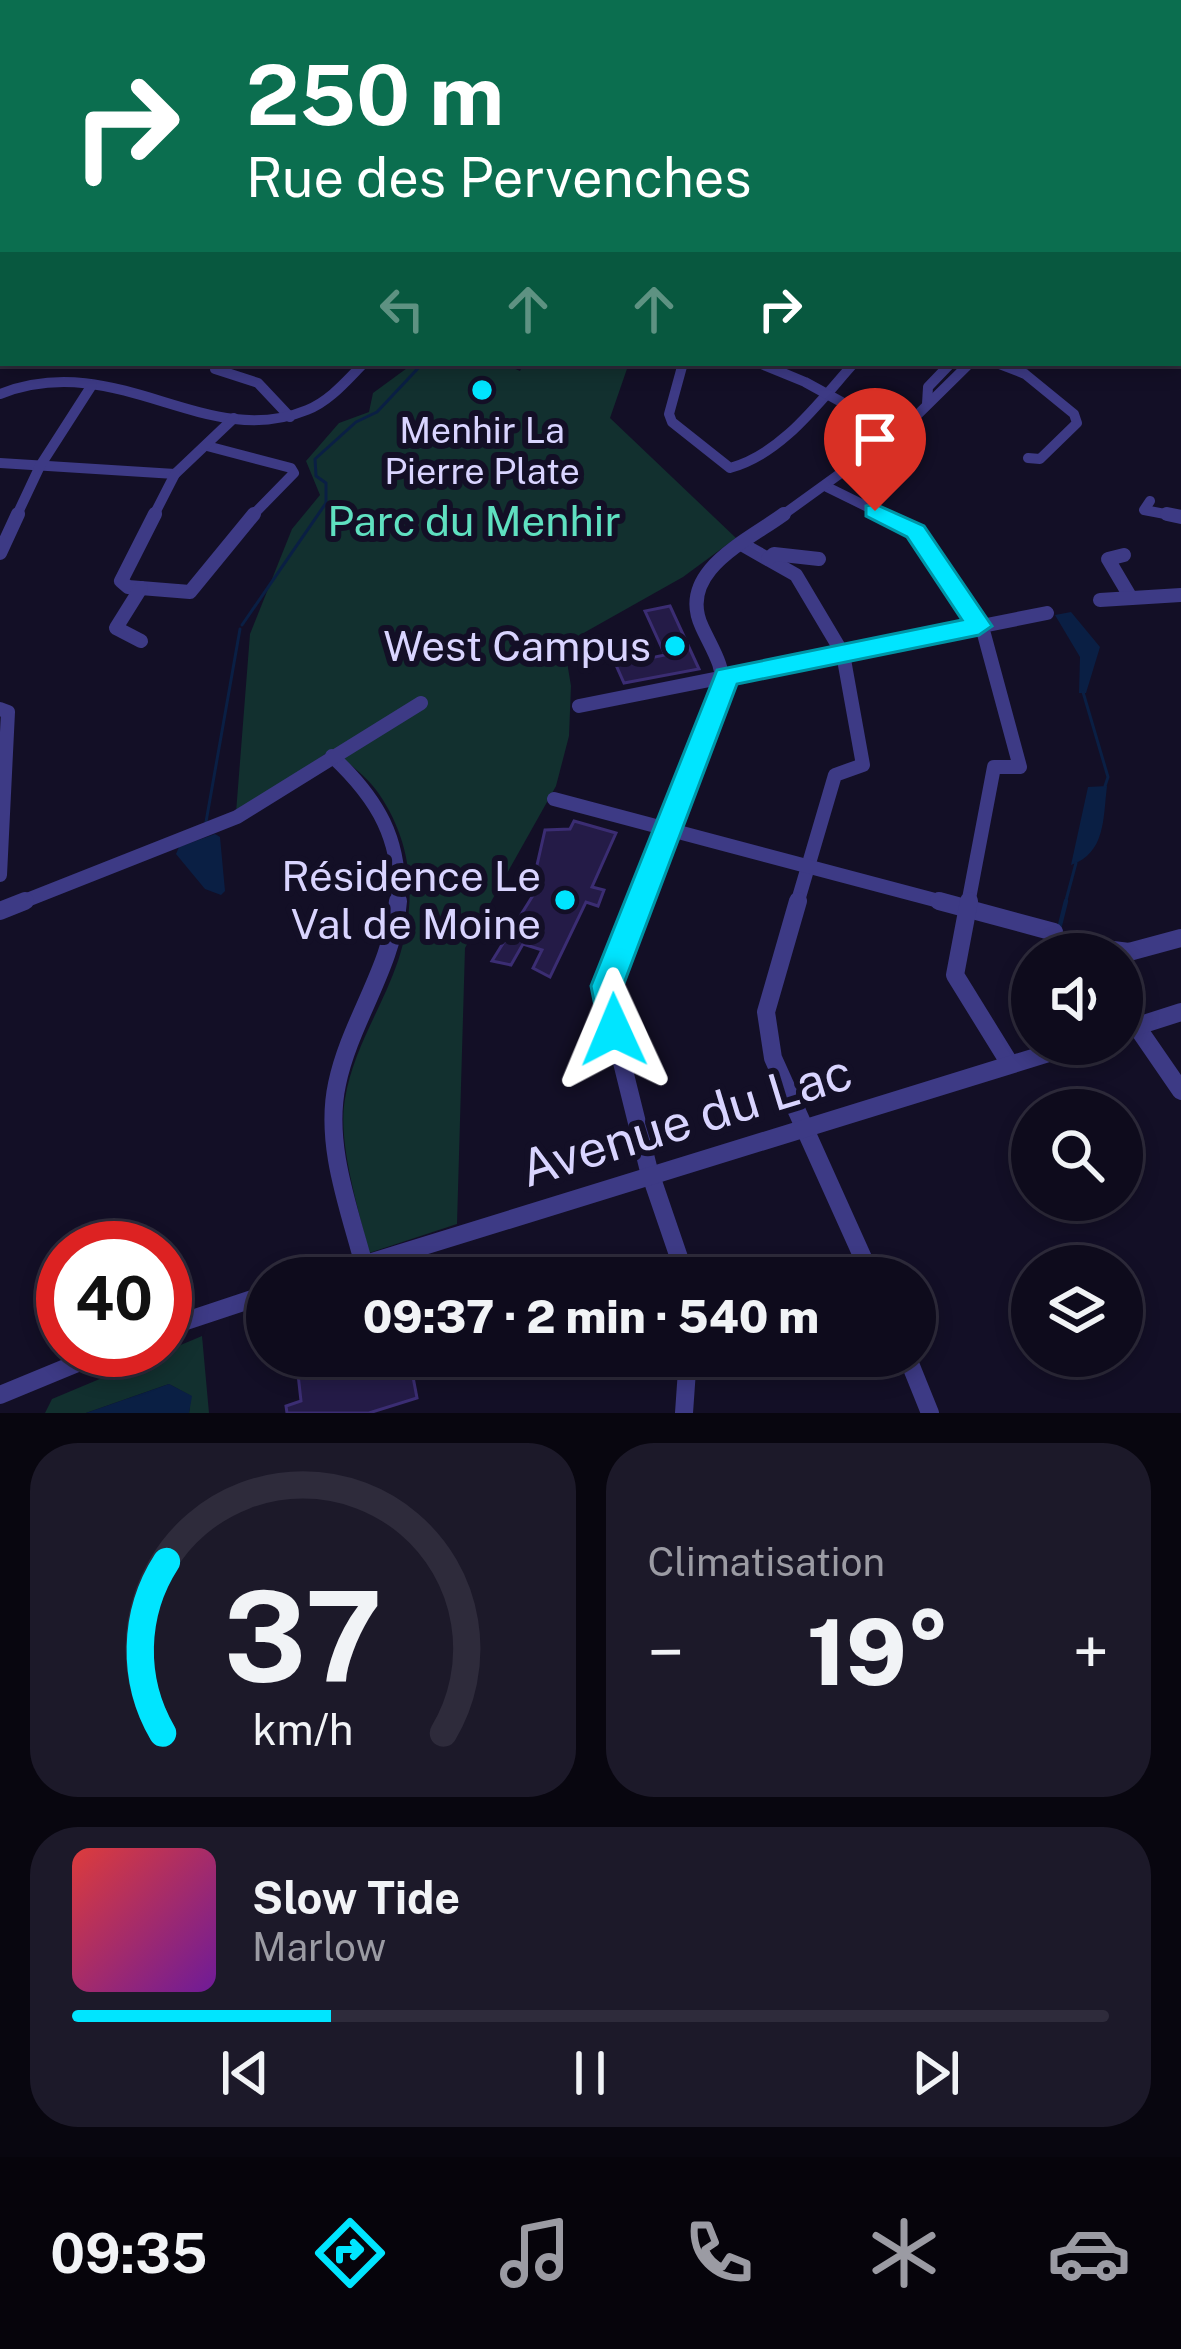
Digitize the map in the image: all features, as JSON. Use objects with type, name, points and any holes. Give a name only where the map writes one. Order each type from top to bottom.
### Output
[{"type":"street","points":[[216,366],[219,371],[258,382],[290,417]]},
{"type":"street","points":[[0,394],[36,381],[92,385],[234,418],[290,417],[326,399],[361,366]]},
{"type":"street","points":[[682,366],[669,414],[672,422],[730,468],[739,467],[777,441],[851,366]]},
{"type":"street","points":[[766,366],[898,433]]},
{"type":"street","points":[[927,404],[925,392],[948,366]]},
{"type":"street","points":[[679,1257],[651,1175],[605,994],[726,677],[693,598],[705,572],[898,433],[970,366]]},
{"type":"street","points":[[981,366],[1044,389]]},
{"type":"street","points":[[1005,366],[1025,374],[1074,413],[1077,423],[1040,459],[1028,458]]},
{"type":"street","points":[[0,554],[40,466],[92,385]]},
{"type":"street","points":[[207,446],[291,467],[294,473],[234,536],[190,592],[141,588],[121,581],[175,474],[234,418]]},
{"type":"street","points":[[0,464],[175,474]]},
{"type":"street","points":[[827,488],[916,531],[979,626],[1019,767],[994,767],[956,975],[1010,1064]]},
{"type":"street","points":[[1150,501],[1144,510],[1181,517]]},
{"type":"street","points":[[743,545],[796,575],[843,654],[862,765],[835,775],[766,1012],[773,1058],[863,1257]]},
{"type":"street","points":[[768,559],[775,554],[819,559]]},
{"type":"street","points":[[1124,555],[1108,559],[1131,598]]},
{"type":"street","points":[[141,588],[116,628],[141,641]]},
{"type":"street","points":[[1100,600],[1181,596]]},
{"type":"street","points":[[579,706],[1047,613]]},
{"type":"street","points":[[0,911],[237,817],[421,703]]},
{"type":"street","points":[[0,710],[8,712],[0,875]]},
{"type":"street","points":[[332,756],[380,808],[401,869],[397,933],[341,1065],[334,1109],[362,1257]]},
{"type":"street","points":[[554,799],[1054,932]]},
{"type":"street","points":[[1143,948],[1181,938]]},
{"type":"street","points":[[1143,1025],[1181,1012]]},
{"type":"street","points":[[1143,1045],[1181,1091]]},
{"type":"street","name":"Avenue du Lac","points":[[390,1257],[1010,1064]]},
{"type":"street","points":[[192,1319],[246,1301]]},
{"type":"street","points":[[0,1395],[44,1377]]},
{"type":"street","points":[[684,1413],[687,1377]]},
{"type":"street","points":[[915,1377],[930,1413]]},
{"type":"green space","name":"Parc du Menhir","points":[[410,366],[509,366],[520,371],[522,366],[628,366],[610,418],[736,538],[683,577],[564,644],[571,686],[569,736],[556,786],[465,948],[457,1224],[369,1253],[350,1176],[343,1116],[354,1063],[404,940],[409,875],[399,834],[374,788],[333,749],[236,813],[250,634],[292,529],[320,495],[306,461],[339,423],[369,412],[373,393]]},
{"type":"green space","points":[[202,1336],[209,1413],[189,1413],[191,1396],[169,1384],[86,1413],[45,1413],[52,1399],[104,1377],[192,1377],[192,1340]]},
{"type":"water","points":[[1071,612],[1100,647],[1086,693],[1079,693],[1080,657],[1055,615]]},
{"type":"water","points":[[1107,786],[1097,843],[1071,865],[1088,787]]},
{"type":"water","points":[[215,834],[220,837],[225,891],[221,895],[205,889],[176,854],[179,847]]},
{"type":"water","points":[[169,1384],[192,1396],[189,1413],[86,1413]]},
{"type":"building","name":"West Campus","points":[[670,606],[699,669],[624,683],[616,665],[665,655],[645,611]]},
{"type":"building","name":"Résidence Le Val de Moine","points":[[574,821],[616,833],[592,887],[604,890],[598,906],[586,902],[550,977],[533,968],[542,950],[523,944],[511,965],[492,961],[537,889],[532,887],[545,830],[570,829]]},
{"type":"building","points":[[298,1377],[413,1377],[417,1398],[369,1413],[287,1413],[286,1406],[301,1401]]},
{"type":"waterway","points":[[242,625],[326,503],[326,483],[316,476],[315,459],[356,422],[377,412],[420,366]]},
{"type":"waterway","points":[[206,822],[240,629]]},
{"type":"waterway","points":[[1083,692],[1108,777],[1105,786]]},
{"type":"waterway","points":[[1065,904],[1076,863]]},
{"type":"waterway","points":[[1059,929],[1066,901]]},
{"type":"place","name":"Menhir La Pierre Plate","points":[[482,390]]},
{"type":"place","name":"West Campus","points":[[675,646]]},
{"type":"place","name":"Résidence Le Val de Moine","points":[[565,900]]},
{"type":"route","points":[[614,1030],[607,986],[726,677],[979,626],[916,531],[875,511]]}]
